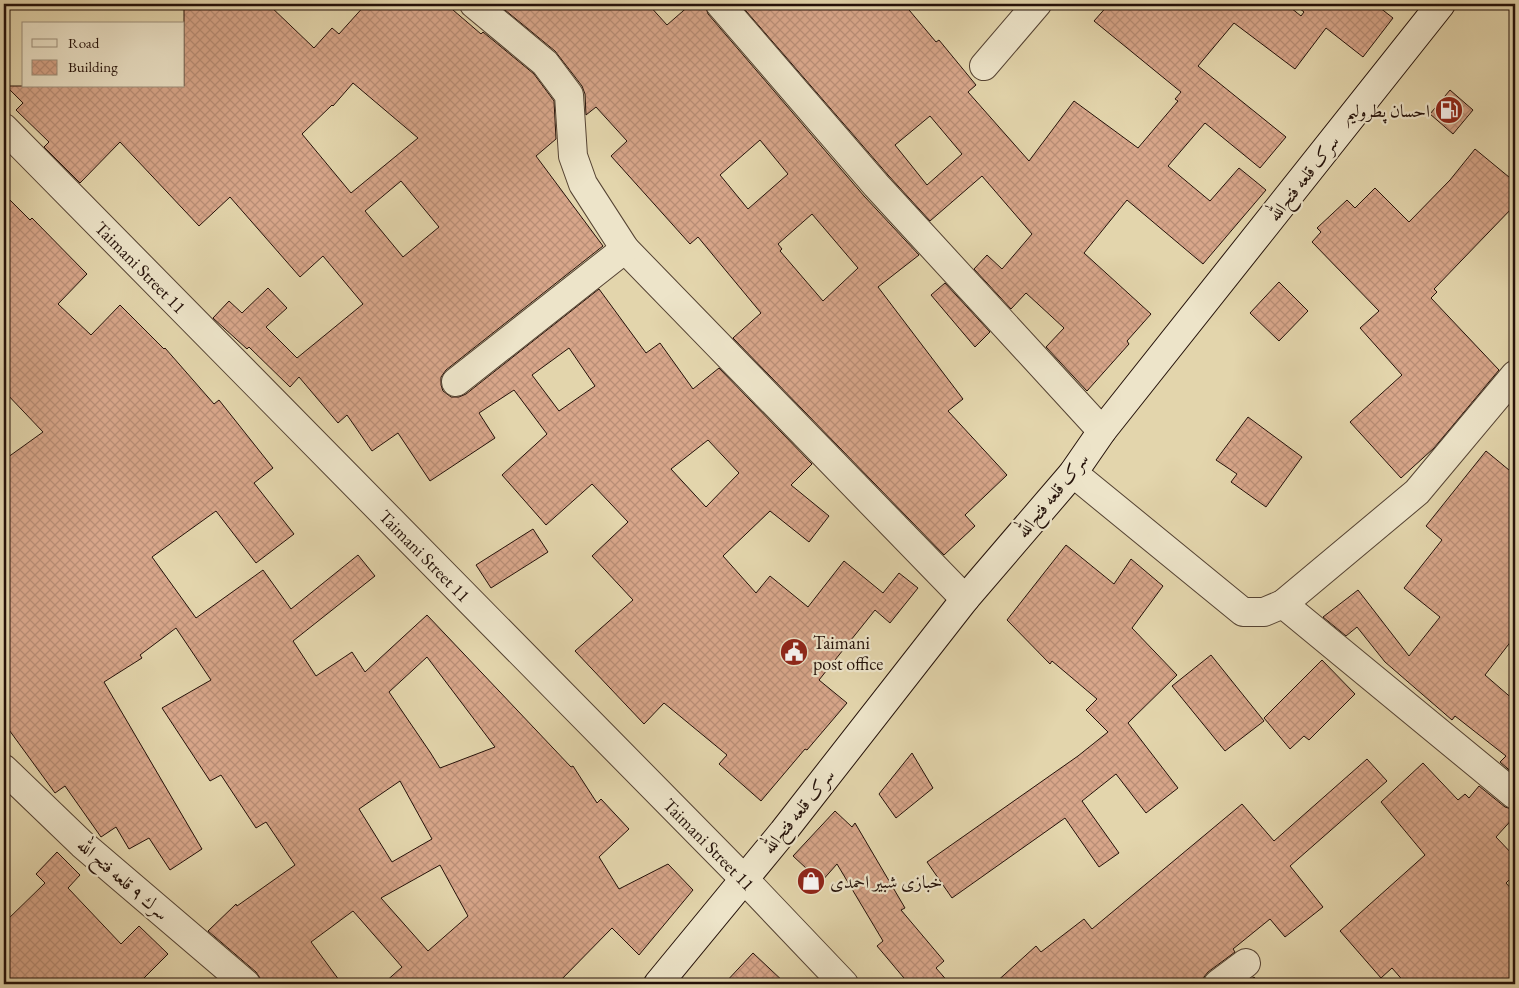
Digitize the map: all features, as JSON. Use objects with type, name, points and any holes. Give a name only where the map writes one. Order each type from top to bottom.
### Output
[{"type":"street","points":[[474,4],[545,63],[569,96],[573,156],[583,184],[625,249],[965,599]]},
{"type":"street","points":[[720,4],[876,185],[1102,430]]},
{"type":"street","points":[[984,66],[1037,4]]},
{"type":"street","name":"سرک قلعه فتح‌الله","points":[[658,984],[782,832],[965,599],[1073,472],[1102,430],[1441,4]]},
{"type":"street","name":"Taimani Street 11","points":[[4,128],[744,879],[844,984]]},
{"type":"street","points":[[456,382],[625,249]]},
{"type":"street","points":[[1073,472],[1243,612],[1264,612],[1284,604],[1417,492],[1515,375]]},
{"type":"street","points":[[1284,604],[1515,795]]},
{"type":"street","name":"سرك ٩ قلعه فتح الله","points":[[4,769],[82,844],[246,984]]},
{"type":"street","points":[[1218,984],[1246,962]]},
{"type":"building","points":[[184,4],[268,4],[314,48],[332,28],[339,34],[366,4],[446,4],[481,34],[483,32],[534,74],[554,101],[556,139],[536,156],[603,246],[446,370],[441,377],[443,391],[451,397],[459,397],[466,394],[599,289],[646,353],[660,343],[693,389],[719,368],[812,464],[791,485],[829,516],[809,542],[770,511],[723,556],[756,593],[770,576],[808,607],[844,561],[883,593],[899,573],[918,588],[890,623],[875,610],[819,680],[847,703],[761,801],[719,764],[727,755],[664,703],[644,724],[575,651],[633,600],[592,556],[628,522],[592,484],[546,525],[502,475],[547,434],[514,390],[479,413],[495,438],[430,481],[398,433],[372,451],[347,415],[338,423],[299,377],[290,387],[249,347],[247,349],[213,318],[229,301],[242,313],[268,288],[287,308],[266,327],[297,358],[363,304],[323,256],[300,277],[230,197],[199,226],[120,142],[80,183],[44,147],[49,142],[16,110],[23,103],[6,86],[22,86],[22,88],[185,88]],"holes":[[[353,83],[418,138],[351,193],[302,134],[333,106]],[[401,181],[439,227],[403,257],[365,211]],[[569,348],[595,386],[559,411],[532,375]],[[708,440],[739,473],[706,507],[671,469]]]},
{"type":"building","points":[[512,4],[648,4],[667,25],[691,4],[705,4],[708,14],[864,196],[919,255],[878,287],[963,399],[948,411],[1007,475],[965,515],[975,526],[944,555],[733,338],[761,313],[698,237],[690,244],[611,156],[627,141],[596,107],[586,115],[585,94],[582,86],[555,51],[505,10]],"holes":[[[760,140],[788,174],[748,209],[720,175]],[[812,214],[858,268],[823,301],[780,251],[782,249],[778,244]]]},
{"type":"building","points":[[740,4],[904,4],[936,42],[939,40],[976,85],[968,92],[1029,161],[1074,101],[1138,148],[1178,101],[1175,99],[1181,92],[1094,21],[1109,4],[1286,4],[1301,16],[1304,12],[1294,4],[1375,4],[1393,18],[1363,57],[1326,28],[1295,69],[1234,23],[1198,66],[1286,137],[1260,168],[1205,123],[1168,166],[1210,201],[1239,168],[1266,190],[1203,264],[1127,200],[1084,253],[1151,314],[1127,341],[1129,344],[1087,391],[1046,347],[1064,328],[1026,293],[1011,309],[974,269],[987,255],[1002,269],[1032,234],[982,176],[930,221]],"holes":[[[930,116],[962,154],[927,185],[895,145]]]},
{"type":"building","points":[[1450,90],[1473,110],[1453,134],[1430,114]]},
{"type":"building","points":[[1475,149],[1515,182],[1515,205],[1434,289],[1437,292],[1431,298],[1499,370],[1434,448],[1401,478],[1350,422],[1402,375],[1360,328],[1379,311],[1312,242],[1321,232],[1317,228],[1347,200],[1355,208],[1375,188],[1409,222],[1450,180]]},
{"type":"building","points":[[4,194],[30,220],[32,218],[87,274],[58,304],[91,335],[120,305],[165,348],[214,404],[219,400],[273,468],[254,483],[294,534],[256,563],[216,511],[152,557],[196,618],[263,570],[291,609],[358,555],[375,576],[293,641],[316,676],[352,652],[365,672],[427,615],[571,767],[573,766],[597,803],[601,799],[629,829],[599,857],[619,889],[668,864],[693,890],[639,955],[612,928],[557,984],[383,984],[402,967],[353,911],[311,942],[342,984],[261,984],[256,972],[208,931],[236,904],[237,906],[295,865],[266,822],[256,828],[221,775],[210,781],[162,708],[211,680],[176,628],[140,655],[142,658],[104,682],[202,849],[170,870],[149,838],[129,849],[116,827],[101,837],[65,786],[55,793],[4,723],[4,460],[43,432],[4,391]],"holes":[[[427,657],[495,747],[440,768],[389,692]],[[400,781],[432,839],[392,862],[359,809]],[[440,865],[468,916],[428,951],[381,898]]]},
{"type":"building","points":[[1279,282],[1308,311],[1279,341],[1250,313]]},
{"type":"building","points":[[945,283],[990,332],[975,347],[931,295]]},
{"type":"building","points":[[1248,417],[1302,457],[1266,507],[1231,482],[1237,474],[1216,460]]},
{"type":"building","points":[[1486,451],[1515,475],[1515,636],[1485,675],[1515,701],[1515,775],[1500,762],[1506,756],[1455,716],[1452,720],[1385,662],[1357,627],[1346,636],[1323,617],[1358,590],[1409,656],[1440,617],[1404,588],[1442,540],[1426,526]]},
{"type":"building","points":[[533,529],[548,552],[491,588],[476,565]]},
{"type":"building","points":[[1066,545],[1114,584],[1131,559],[1163,586],[1132,628],[1177,675],[1128,723],[1178,788],[1146,813],[1116,774],[1082,801],[1119,853],[1099,867],[1065,818],[952,898],[927,862],[1078,756],[1108,732],[1086,710],[1097,699],[1052,661],[1050,664],[1007,620]]},
{"type":"building","points":[[1211,655],[1264,721],[1225,751],[1172,686]]},
{"type":"building","points":[[1322,660],[1355,694],[1309,740],[1304,736],[1290,749],[1264,718]]},
{"type":"building","points":[[912,753],[933,788],[896,818],[879,794]]},
{"type":"building","points":[[1367,759],[1387,781],[1290,866],[1323,907],[1285,937],[1270,919],[1233,949],[1235,952],[1208,972],[1204,977],[1203,984],[994,984],[1036,946],[1041,952],[1084,919],[1092,929],[1242,804],[1274,841]]},
{"type":"building","points":[[1423,763],[1458,800],[1465,794],[1469,798],[1479,786],[1505,807],[1515,810],[1515,816],[1496,837],[1515,857],[1515,874],[1506,883],[1515,893],[1515,984],[1406,984],[1392,968],[1381,978],[1340,931],[1425,855],[1381,802]]},
{"type":"building","points":[[835,811],[852,827],[855,823],[905,908],[901,910],[944,961],[936,968],[950,984],[909,984],[877,946],[883,941],[837,864],[821,882],[793,856]]},
{"type":"building","points":[[57,852],[80,875],[68,888],[121,944],[139,926],[168,954],[138,984],[4,984],[4,923],[45,883],[36,874]]},
{"type":"building","points":[[753,953],[786,984],[724,984]]},
{"type":"building","points":[[1254,977],[1260,984],[1244,984]]},
{"type":"place","name":"احسان پطرولیم","points":[[1449,110]]},
{"type":"place","name":"Taimani post office","points":[[794,652]]},
{"type":"place","name":"خبازی شبیر احمدی","points":[[811,881]]}]
